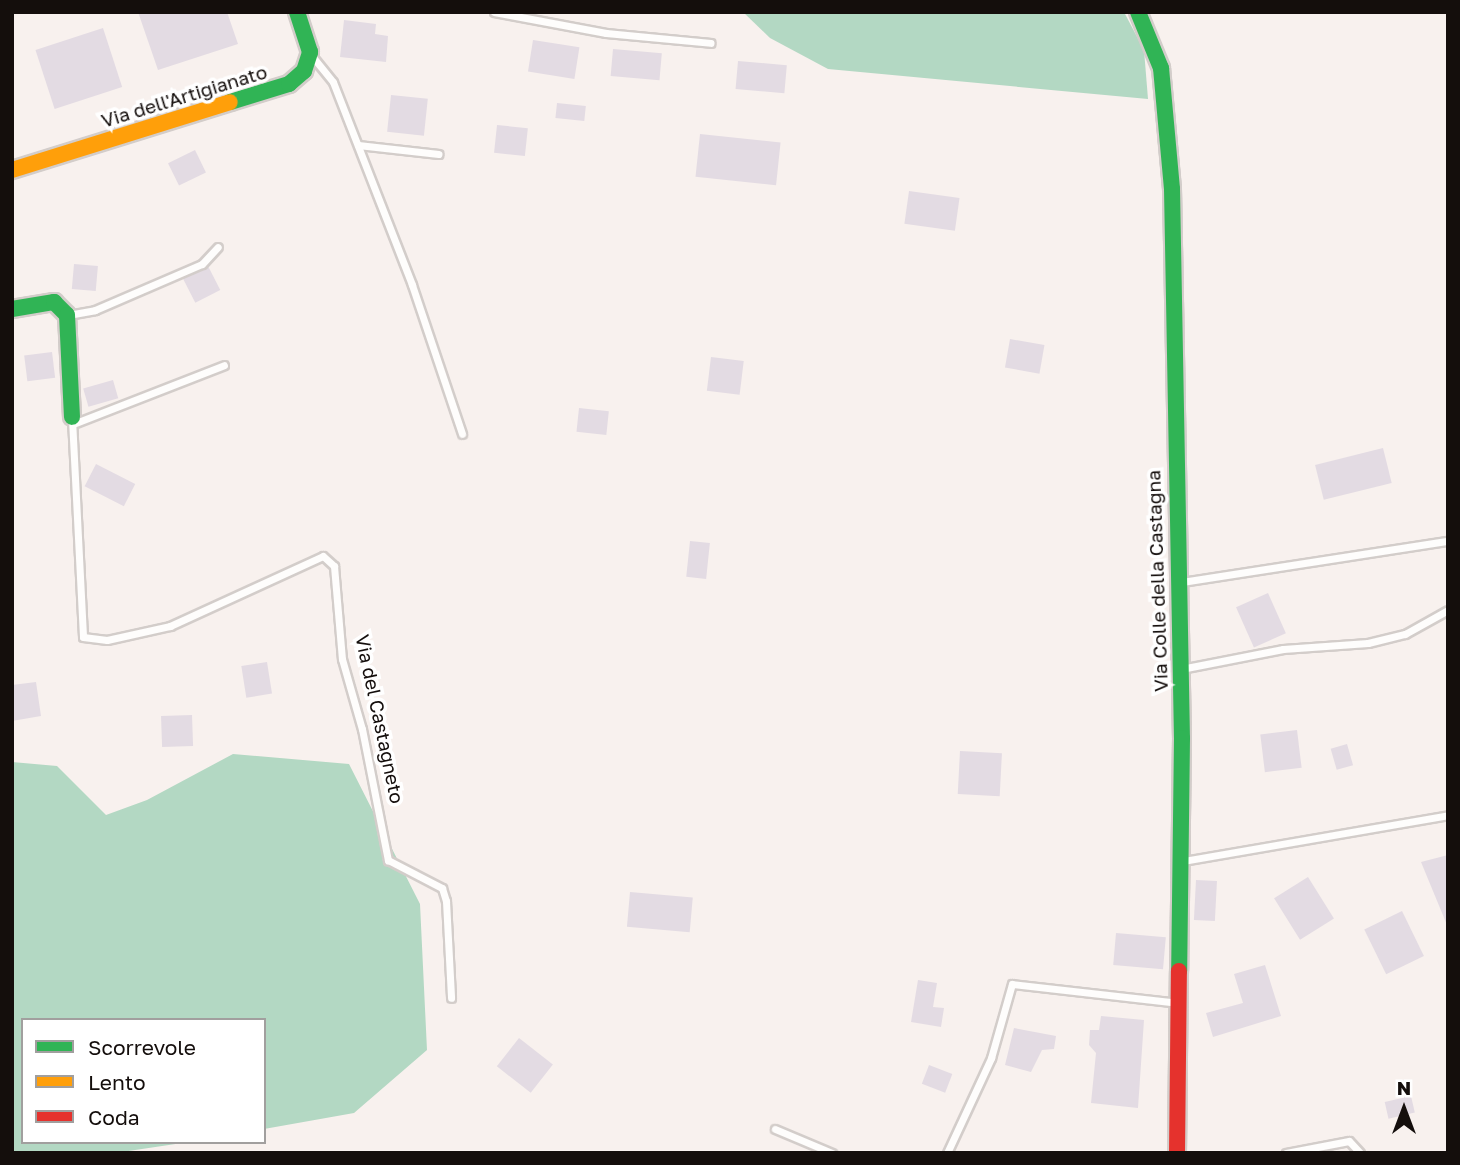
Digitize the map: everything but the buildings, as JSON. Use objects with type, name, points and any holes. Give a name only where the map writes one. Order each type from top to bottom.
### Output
[{"type":"street","points":[[297,12],[310,52]]},
{"type":"street","name":"Via Colle della Castagna","points":[[1138,12],[1161,68],[1169,127],[1182,862],[1177,1153]]},
{"type":"street","name":"Via dell'Artigianato","points":[[12,170],[275,91],[304,71],[310,52]]},
{"type":"street","points":[[12,309],[54,302],[67,315]]},
{"type":"street","name":"Via del Castagneto","points":[[67,315],[73,420]]},
{"type":"lane","points":[[495,12],[606,33],[711,43]]},
{"type":"lane","points":[[310,52],[333,82],[412,285],[462,434]]},
{"type":"lane","points":[[358,145],[438,154]]},
{"type":"lane","points":[[67,315],[95,310],[202,264],[218,247]]},
{"type":"lane","points":[[73,420],[223,365]]},
{"type":"lane","name":"Via del Castagneto","points":[[73,420],[83,637],[107,640],[170,626],[312,560],[323,556],[334,566],[342,659],[362,729],[388,860],[442,888],[446,901],[452,998]]},
{"type":"lane","points":[[1177,583],[1448,541]]},
{"type":"lane","points":[[1180,669],[1283,649],[1368,643],[1405,634],[1448,610]]},
{"type":"lane","points":[[1182,862],[1448,815]]},
{"type":"lane","points":[[947,1153],[991,1058],[1012,984],[1179,1003]]},
{"type":"lane","points":[[775,1129],[832,1153]]},
{"type":"lane","points":[[1286,1153],[1349,1141],[1360,1153]]},
{"type":"green space","points":[[743,12],[1124,12],[1144,50],[1148,99],[828,69],[770,38]]},
{"type":"green space","points":[[233,754],[349,764],[420,904],[427,1050],[354,1113],[266,1129],[266,1018],[21,1018],[21,1144],[176,1144],[115,1153],[12,1153],[12,762],[57,766],[106,815],[147,800]]},
{"type":"traffic: fast","points":[[230,102],[289,84],[304,71],[310,52],[297,12]]},
{"type":"traffic: fast","points":[[1138,12],[1161,68],[1172,189],[1182,738],[1179,971]]},
{"type":"traffic: fast","points":[[12,309],[54,302],[67,315],[72,417]]},
{"type":"traffic: slow","points":[[12,170],[230,102]]},
{"type":"traffic: jam","points":[[1177,1153],[1179,971]]}]
